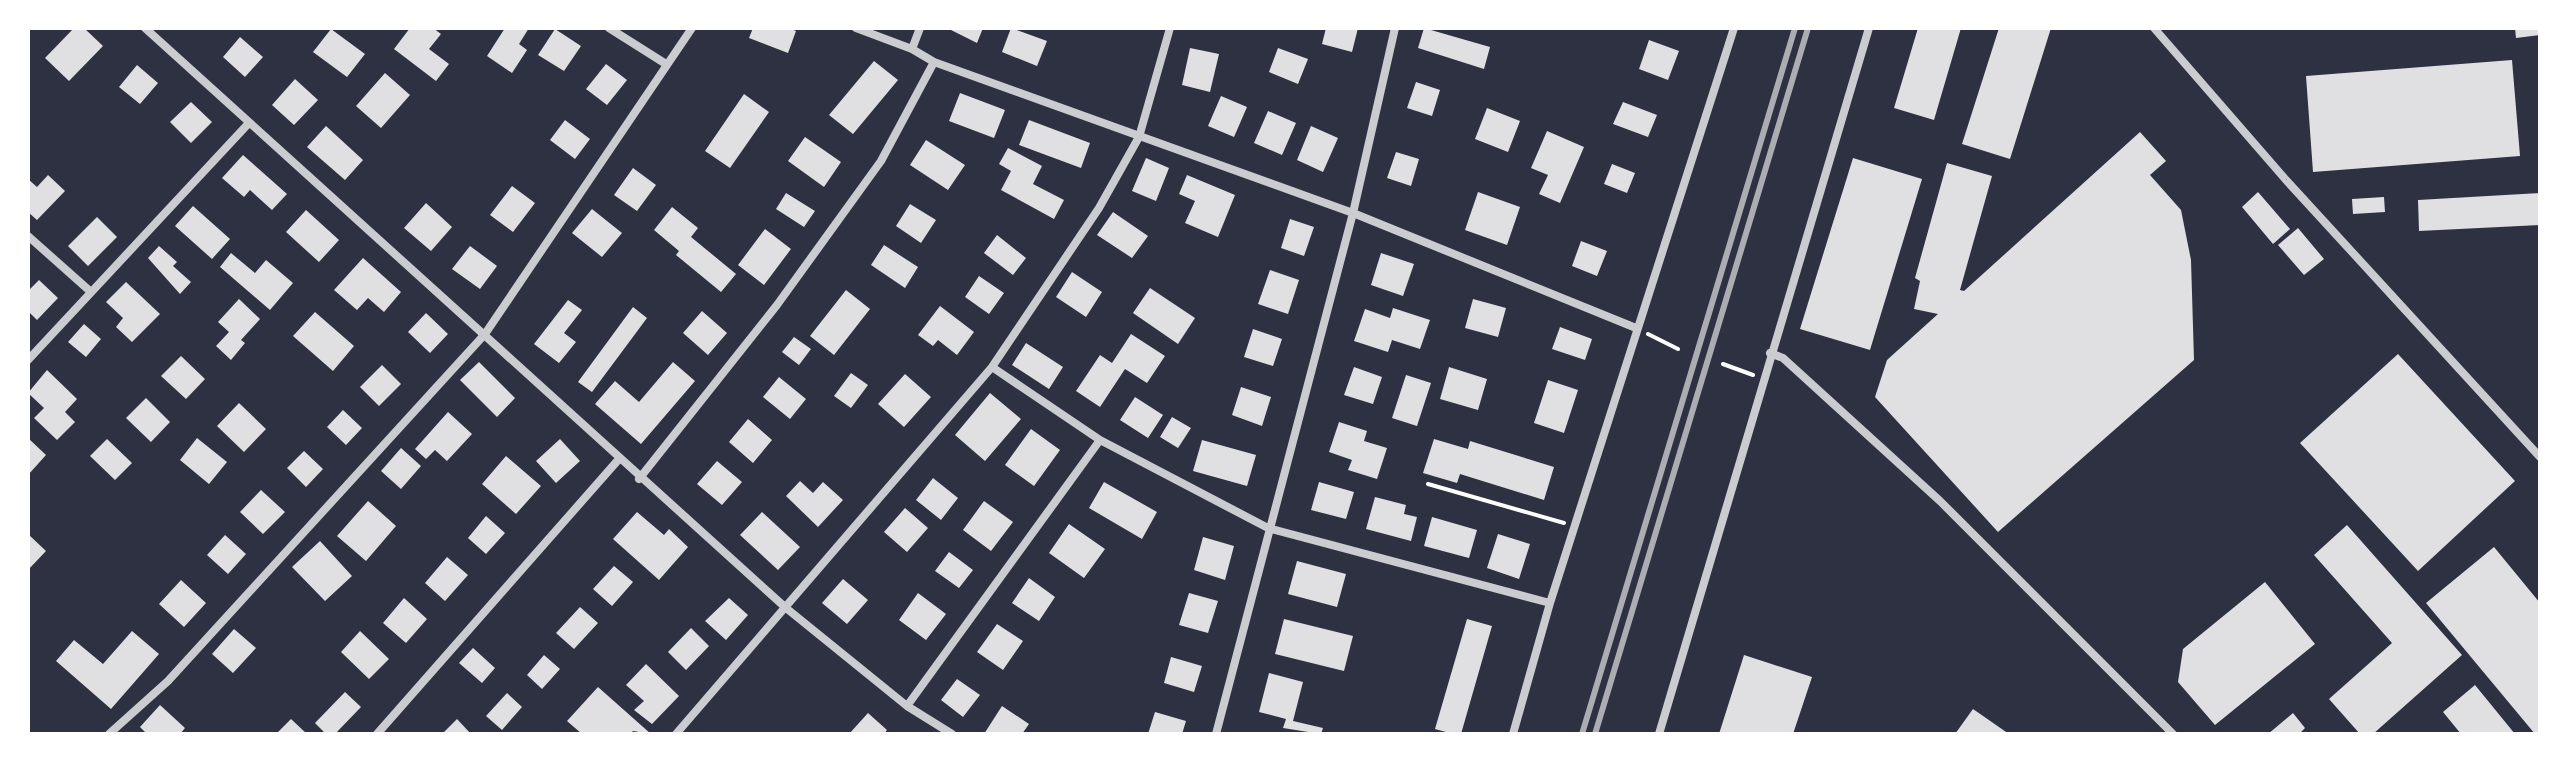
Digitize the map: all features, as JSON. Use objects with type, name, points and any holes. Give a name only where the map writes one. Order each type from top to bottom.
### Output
[{"type":"street","points":[[145,28],[248,124],[485,334],[639,479],[786,608],[907,706],[952,734]]},
{"type":"street","points":[[609,28],[666,64]]},
{"type":"street","points":[[109,734],[168,681],[485,334],[692,28]]},
{"type":"street","points":[[856,28],[912,49],[934,62],[1353,213],[1636,328]]},
{"type":"street","points":[[912,49],[920,28]]},
{"type":"street","points":[[676,734],[992,367],[1099,208],[1139,137],[1170,28]]},
{"type":"street","points":[[1216,734],[1353,213],[1395,28]]},
{"type":"street","points":[[1513,734],[1574,526],[1734,28]]},
{"type":"street","points":[[1659,734],[1869,28]]},
{"type":"street","points":[[2154,28],[2286,180],[2540,457]]},
{"type":"street","points":[[639,479],[777,305],[881,161],[934,62]]},
{"type":"street","points":[[28,360],[248,124]]},
{"type":"street","points":[[28,236],[91,292]]},
{"type":"street","points":[[1770,353],[1783,358],[1940,501],[2173,734]]},
{"type":"street","points":[[992,367],[1100,440],[1268,528],[1550,603]]},
{"type":"street","points":[[907,706],[1100,440]]},
{"type":"street","points":[[377,734],[619,459]]},
{"type":"path","points":[[1636,328],[1678,349]]},
{"type":"path","points":[[1723,364],[1763,379]]},
{"type":"path","points":[[1428,484],[1574,526]]},
{"type":"building","points":[[74,28],[84,28],[103,46],[69,81],[45,58]]},
{"type":"building","points":[[410,28],[433,28],[441,34],[429,49],[449,64],[436,81],[394,49]]},
{"type":"building","points":[[505,28],[529,28],[519,44],[527,50],[512,73],[487,56]]},
{"type":"building","points":[[753,28],[788,28],[796,31],[788,53],[749,38]]},
{"type":"building","points":[[947,28],[983,28],[977,43]]},
{"type":"building","points":[[1011,28],[1047,41],[1037,66],[1002,52]]},
{"type":"building","points":[[1326,28],[1358,28],[1352,52],[1322,44]]},
{"type":"building","points":[[1424,28],[1490,47],[1484,69],[1418,48]]},
{"type":"building","points":[[1918,28],[1961,28],[1934,120],[1894,108]]},
{"type":"building","points":[[1999,28],[2051,28],[2010,159],[1962,144]]},
{"type":"building","points":[[2515,28],[2540,28],[2540,35],[2516,38]]},
{"type":"building","points":[[331,29],[365,54],[347,77],[313,52]]},
{"type":"building","points":[[555,29],[581,46],[564,71],[538,55]]},
{"type":"building","points":[[240,37],[263,57],[245,77],[223,57]]},
{"type":"building","points":[[1649,40],[1679,51],[1668,80],[1639,69]]},
{"type":"building","points":[[1190,48],[1219,54],[1210,92],[1182,85]]},
{"type":"building","points":[[1278,48],[1308,59],[1298,84],[1269,72]]},
{"type":"building","points":[[2512,60],[2520,156],[2313,172],[2306,76]]},
{"type":"building","points":[[874,61],[898,80],[853,134],[829,115]]},
{"type":"building","points":[[606,64],[627,80],[607,105],[586,89]]},
{"type":"building","points":[[137,65],[158,83],[140,104],[119,87]]},
{"type":"building","points":[[385,73],[410,95],[381,128],[356,106]]},
{"type":"building","points":[[295,79],[318,100],[294,125],[272,105]]},
{"type":"building","points":[[1416,82],[1440,90],[1432,116],[1407,108]]},
{"type":"building","points":[[960,93],[1005,110],[994,138],[949,121]]},
{"type":"building","points":[[744,94],[769,112],[730,168],[705,151]]},
{"type":"building","points":[[1221,96],[1247,107],[1234,137],[1208,126]]},
{"type":"building","points":[[191,102],[212,122],[191,143],[170,122]]},
{"type":"building","points":[[1623,102],[1657,115],[1648,137],[1613,124]]},
{"type":"building","points":[[1487,108],[1520,121],[1508,152],[1475,139]]},
{"type":"building","points":[[1268,111],[1296,123],[1282,155],[1254,143]]},
{"type":"building","points":[[565,120],[590,139],[575,159],[550,140]]},
{"type":"building","points":[[1029,120],[1090,143],[1081,168],[1019,145]]},
{"type":"building","points":[[326,126],[363,160],[345,180],[307,147]]},
{"type":"building","points":[[1311,126],[1338,138],[1323,172],[1297,160]]},
{"type":"building","points":[[1547,131],[1584,147],[1560,203],[1539,194],[1548,175],[1531,168]]},
{"type":"building","points":[[2140,132],[2166,161],[2150,175],[2181,210],[2191,260],[2194,360],[1998,532],[1875,397],[1887,360],[1938,314],[1914,309],[1920,281],[1915,278],[1947,163],[1992,176],[1960,290],[1964,291]]},
{"type":"building","points":[[805,137],[841,162],[824,187],[788,161]]},
{"type":"building","points":[[926,140],[965,165],[948,190],[910,165]]},
{"type":"building","points":[[1008,148],[1042,166],[1033,184],[1064,200],[1054,219],[1001,190],[1011,171],[999,164]]},
{"type":"building","points":[[1396,152],[1419,159],[1411,186],[1387,178]]},
{"type":"building","points":[[243,155],[287,194],[272,210],[250,190],[244,197],[222,178]]},
{"type":"building","points":[[1146,158],[1169,168],[1156,201],[1132,191]]},
{"type":"building","points":[[1853,158],[1922,179],[1870,350],[1800,329]]},
{"type":"building","points":[[1612,164],[1635,173],[1627,193],[1604,184]]},
{"type":"building","points":[[633,168],[656,185],[637,211],[614,195]]},
{"type":"building","points":[[48,175],[65,191],[37,220],[28,212],[28,179],[37,187]]},
{"type":"building","points":[[1187,175],[1235,195],[1218,237],[1185,223],[1195,201],[1179,194]]},
{"type":"building","points":[[512,186],[535,203],[513,232],[490,215]]},
{"type":"building","points":[[1478,192],[1520,207],[1507,245],[1465,230]]},
{"type":"building","points":[[2258,192],[2290,229],[2273,244],[2242,207]]},
{"type":"building","points":[[786,193],[815,211],[804,227],[776,209]]},
{"type":"building","points":[[2540,193],[2540,225],[2419,231],[2418,200]]},
{"type":"building","points":[[2384,197],[2385,212],[2353,214],[2352,199]]},
{"type":"building","points":[[426,203],[452,227],[431,251],[404,228]]},
{"type":"building","points":[[910,204],[936,220],[921,243],[896,226]]},
{"type":"building","points":[[193,206],[230,239],[212,259],[175,226]]},
{"type":"building","points":[[672,207],[698,228],[691,237],[736,274],[721,292],[676,255],[679,251],[654,230]]},
{"type":"building","points":[[592,209],[622,233],[602,257],[572,233]]},
{"type":"building","points":[[306,210],[339,240],[319,262],[286,232]]},
{"type":"building","points":[[1113,212],[1148,236],[1132,258],[1097,235]]},
{"type":"building","points":[[97,217],[117,237],[88,266],[68,246]]},
{"type":"building","points":[[1290,219],[1314,227],[1304,256],[1281,248]]},
{"type":"building","points":[[2298,228],[2324,259],[2304,275],[2278,245]]},
{"type":"building","points":[[765,229],[791,249],[764,285],[738,265]]},
{"type":"building","points":[[997,235],[1026,258],[1013,275],[984,253]]},
{"type":"building","points":[[1581,241],[1607,251],[1597,276],[1572,266]]},
{"type":"building","points":[[884,245],[918,267],[905,288],[871,265]]},
{"type":"building","points":[[159,246],[177,262],[173,266],[191,282],[180,294],[148,258]]},
{"type":"building","points":[[470,246],[497,266],[480,289],[452,269]]},
{"type":"building","points":[[231,253],[255,273],[266,260],[293,283],[270,310],[220,267]]},
{"type":"building","points":[[1381,253],[1414,264],[1403,296],[1371,285]]},
{"type":"building","points":[[363,258],[401,292],[384,312],[368,298],[357,310],[334,290]]},
{"type":"building","points":[[1270,270],[1299,280],[1288,314],[1258,304]]},
{"type":"building","points":[[1072,272],[1102,292],[1086,317],[1056,297]]},
{"type":"building","points":[[979,276],[1004,293],[989,314],[965,297]]},
{"type":"building","points":[[39,280],[58,298],[37,320],[28,311],[28,291]]},
{"type":"building","points":[[126,282],[160,314],[132,342],[116,327],[123,318],[106,302]]},
{"type":"building","points":[[1150,288],[1195,318],[1178,344],[1133,313]]},
{"type":"building","points":[[846,290],[870,309],[834,355],[810,336]]},
{"type":"building","points":[[239,299],[260,319],[241,340],[245,343],[231,360],[216,346],[229,332],[218,322]]},
{"type":"building","points":[[1473,299],[1506,308],[1498,337],[1465,328]]},
{"type":"building","points":[[568,300],[582,310],[564,333],[576,342],[559,363],[534,344]]},
{"type":"building","points":[[940,306],[974,332],[957,355],[938,340],[933,346],[918,335]]},
{"type":"building","points":[[633,307],[647,318],[592,392],[578,382]]},
{"type":"building","points":[[1393,308],[1430,320],[1420,349],[1392,340],[1388,352],[1354,341],[1365,309],[1390,318]]},
{"type":"building","points":[[702,311],[727,333],[708,355],[683,333]]},
{"type":"building","points":[[315,312],[354,346],[333,371],[293,336]]},
{"type":"building","points":[[426,313],[448,334],[430,353],[408,332]]},
{"type":"building","points":[[84,324],[101,339],[86,357],[68,342]]},
{"type":"building","points":[[1560,327],[1592,339],[1585,360],[1552,349]]},
{"type":"building","points":[[1253,329],[1282,339],[1273,366],[1244,357]]},
{"type":"building","points":[[1131,334],[1165,356],[1147,383],[1125,369],[1100,407],[1076,391],[1100,355],[1112,363]]},
{"type":"building","points":[[794,337],[811,349],[799,365],[782,352]]},
{"type":"building","points":[[1026,343],[1063,367],[1049,389],[1012,365]]},
{"type":"building","points":[[2398,354],[2515,481],[2418,571],[2300,443]]},
{"type":"building","points":[[181,356],[205,379],[186,399],[161,376]]},
{"type":"building","points":[[479,362],[515,398],[497,417],[460,380]]},
{"type":"building","points":[[673,362],[695,381],[641,444],[595,404],[615,381],[639,402]]},
{"type":"building","points":[[382,365],[401,384],[379,406],[360,387]]},
{"type":"building","points":[[1354,367],[1382,377],[1373,404],[1344,395]]},
{"type":"building","points":[[1449,367],[1487,379],[1478,410],[1440,399]]},
{"type":"building","points":[[47,370],[77,399],[65,412],[75,422],[57,440],[34,418],[44,408],[28,393]]},
{"type":"building","points":[[851,373],[868,385],[851,408],[834,396]]},
{"type":"building","points":[[905,374],[931,397],[904,427],[878,404]]},
{"type":"building","points":[[1406,375],[1431,383],[1417,426],[1392,418]]},
{"type":"building","points":[[779,377],[806,399],[790,419],[763,397]]},
{"type":"building","points":[[1548,380],[1578,390],[1564,433],[1534,423]]},
{"type":"building","points":[[1241,387],[1271,397],[1262,426],[1232,415]]},
{"type":"building","points":[[990,393],[1021,419],[985,461],[955,435]]},
{"type":"building","points":[[1135,397],[1163,415],[1148,438],[1120,420]]},
{"type":"building","points":[[146,398],[170,422],[151,442],[126,418]]},
{"type":"building","points":[[239,403],[266,429],[244,452],[217,426]]},
{"type":"building","points":[[343,410],[362,428],[346,445],[327,427]]},
{"type":"building","points":[[448,412],[472,434],[447,461],[435,450],[426,459],[415,449]]},
{"type":"building","points":[[1172,417],[1191,428],[1178,448],[1160,437]]},
{"type":"building","points":[[748,419],[772,440],[753,463],[729,442]]},
{"type":"building","points":[[1339,422],[1367,431],[1364,441],[1387,448],[1377,479],[1348,470],[1352,460],[1329,452]]},
{"type":"building","points":[[1031,429],[1060,450],[1034,486],[1005,465]]},
{"type":"building","points":[[28,438],[46,455],[28,475]]},
{"type":"building","points":[[197,438],[227,462],[209,484],[180,460]]},
{"type":"building","points":[[107,439],[132,463],[115,480],[90,456]]},
{"type":"building","points":[[560,439],[580,461],[556,483],[536,461]]},
{"type":"building","points":[[1434,439],[1468,449],[1470,441],[1554,467],[1544,500],[1460,474],[1457,483],[1423,473]]},
{"type":"building","points":[[1202,440],[1256,455],[1247,486],[1193,471]]},
{"type":"building","points":[[401,448],[421,466],[401,489],[381,471]]},
{"type":"building","points":[[304,451],[323,469],[306,487],[287,468]]},
{"type":"building","points":[[506,456],[541,486],[516,514],[482,484]]},
{"type":"building","points":[[717,461],[742,482],[722,505],[697,484]]},
{"type":"building","points":[[933,478],[958,498],[941,520],[916,500]]},
{"type":"building","points":[[800,481],[813,493],[823,482],[843,500],[818,527],[786,496]]},
{"type":"building","points":[[1104,482],[1157,512],[1142,539],[1089,508]]},
{"type":"building","points":[[1319,482],[1354,492],[1346,519],[1311,510]]},
{"type":"building","points":[[261,490],[285,512],[263,534],[240,512]]},
{"type":"building","points":[[1375,497],[1406,505],[1404,514],[1417,517],[1411,541],[1366,529]]},
{"type":"building","points":[[368,501],[396,526],[366,561],[337,536]]},
{"type":"building","points":[[984,501],[1013,522],[991,551],[963,530]]},
{"type":"building","points":[[905,508],[928,528],[907,552],[884,532]]},
{"type":"building","points":[[637,512],[664,535],[669,529],[688,547],[659,580],[613,539]]},
{"type":"building","points":[[762,512],[800,547],[778,570],[740,535]]},
{"type":"building","points":[[486,516],[505,533],[486,554],[468,538]]},
{"type":"building","points":[[1432,517],[1477,530],[1469,558],[1424,546]]},
{"type":"building","points":[[1069,524],[1105,549],[1084,578],[1049,553]]},
{"type":"building","points":[[2347,525],[2462,655],[2373,734],[2360,734],[2329,699],[2392,643],[2314,555]]},
{"type":"building","points":[[28,534],[46,551],[28,570]]},
{"type":"building","points":[[1498,534],[1530,544],[1519,579],[1487,568]]},
{"type":"building","points":[[225,535],[246,554],[228,574],[207,555]]},
{"type":"building","points":[[1203,537],[1234,546],[1225,580],[1194,570]]},
{"type":"building","points":[[320,541],[352,576],[325,601],[292,567]]},
{"type":"building","points":[[2494,547],[2540,603],[2540,734],[2535,734],[2426,603]]},
{"type":"building","points":[[949,552],[973,570],[959,588],[935,571]]},
{"type":"building","points":[[447,557],[468,575],[445,601],[425,583]]},
{"type":"building","points":[[1297,561],[1346,574],[1337,607],[1288,594]]},
{"type":"building","points":[[614,566],[633,582],[612,606],[593,589]]},
{"type":"building","points":[[1029,578],[1055,597],[1039,621],[1012,603]]},
{"type":"building","points":[[843,579],[868,600],[847,624],[822,603]]},
{"type":"building","points":[[181,580],[206,603],[184,627],[159,604]]},
{"type":"building","points":[[2265,582],[2315,644],[2215,725],[2178,682],[2183,649]]},
{"type":"building","points":[[918,593],[946,614],[926,640],[899,620]]},
{"type":"building","points":[[1189,593],[1218,601],[1208,633],[1179,625]]},
{"type":"building","points":[[404,598],[427,619],[406,643],[383,623]]},
{"type":"building","points":[[729,598],[748,615],[726,640],[705,621]]},
{"type":"building","points":[[580,607],[598,623],[574,649],[556,633]]},
{"type":"building","points":[[1284,619],[1353,636],[1344,671],[1275,654]]},
{"type":"building","points":[[1467,619],[1492,626],[1461,734],[1453,734],[1435,729]]},
{"type":"building","points":[[997,624],[1023,641],[1003,670],[977,652]]},
{"type":"building","points":[[691,628],[709,646],[686,670],[668,652]]},
{"type":"building","points":[[234,629],[256,648],[233,673],[212,654]]},
{"type":"building","points":[[132,631],[159,654],[111,709],[56,661],[74,640],[103,664]]},
{"type":"building","points":[[360,631],[389,659],[369,679],[341,652]]},
{"type":"building","points":[[473,648],[495,668],[482,683],[459,663]]},
{"type":"building","points":[[544,655],[560,669],[542,689],[527,675]]},
{"type":"building","points":[[1744,655],[1812,677],[1793,734],[1719,734]]},
{"type":"building","points":[[1171,657],[1202,666],[1194,692],[1164,683]]},
{"type":"building","points":[[646,664],[679,696],[652,724],[634,710],[644,701],[626,685]]},
{"type":"building","points":[[1269,673],[1303,682],[1293,721],[1323,728],[1321,734],[1283,728],[1286,719],[1259,712]]},
{"type":"building","points":[[957,679],[980,695],[963,717],[941,700]]},
{"type":"building","points":[[2475,685],[2515,734],[2461,734],[2443,712]]},
{"type":"building","points":[[598,687],[651,734],[633,731],[630,734],[582,734],[567,721]]},
{"type":"building","points":[[345,692],[361,707],[335,734],[326,734],[315,723]]},
{"type":"building","points":[[507,693],[522,707],[502,730],[486,716]]},
{"type":"building","points":[[160,705],[185,728],[180,734],[147,734],[140,727]]},
{"type":"building","points":[[1002,706],[1029,724],[1022,734],[984,734]]},
{"type":"building","points":[[1973,709],[2009,734],[1955,734]]},
{"type":"building","points":[[1155,712],[1186,721],[1182,734],[1148,734]]},
{"type":"building","points":[[868,713],[887,730],[884,734],[849,734]]},
{"type":"building","points":[[2293,713],[2305,728],[2299,734],[2268,734]]},
{"type":"building","points":[[291,719],[307,734],[276,734]]},
{"type":"building","points":[[457,719],[471,734],[442,734]]},
{"type":"railway","points":[[1582,734],[1795,28]]},
{"type":"railway","points":[[1595,734],[1808,28]]}]
